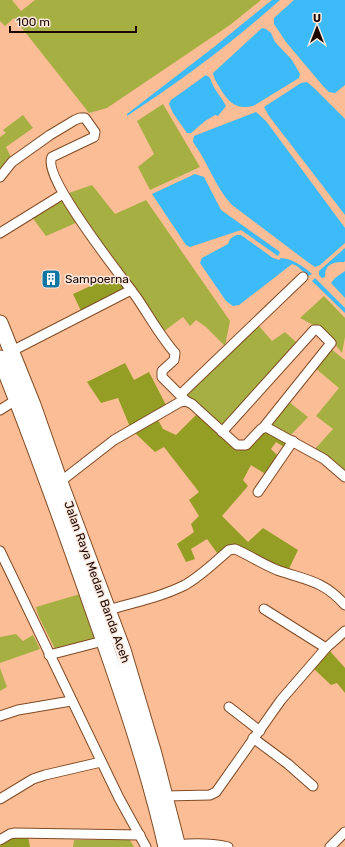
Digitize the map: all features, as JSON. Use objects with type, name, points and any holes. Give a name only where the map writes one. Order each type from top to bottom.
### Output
[{"type":"highway","name":"Jalan Raya Medan Banda Aceh","points":[[0,323],[6,354],[60,482],[107,610],[111,639],[134,730],[160,820],[174,846]]},
{"type":"highway","name":"Jalan Raya Medan Banda Aceh","points":[[23,396],[63,524],[111,639],[135,688],[165,796],[174,846]]},
{"type":"street","points":[[0,177],[12,162],[75,120],[82,117],[85,118],[95,132],[94,137],[52,157],[50,160],[50,164],[63,194],[87,230],[131,290],[159,333],[175,353],[174,360],[161,372],[162,376],[166,381],[235,444],[242,446],[246,445],[264,428],[331,343],[318,330],[314,330],[222,432]]},
{"type":"street","points":[[0,233],[63,194]]},
{"type":"street","points":[[60,482],[114,440],[180,402],[303,277]]},
{"type":"street","points":[[6,354],[131,290]]},
{"type":"street","points":[[0,410],[23,396]]},
{"type":"street","points":[[264,428],[266,427],[324,459],[345,477]]},
{"type":"street","points":[[258,492],[293,441]]},
{"type":"street","points":[[107,610],[154,597],[184,585],[192,581],[229,550],[235,549],[277,570],[317,582],[330,591],[345,605]]},
{"type":"street","points":[[0,551],[71,701],[119,798],[146,847]]},
{"type":"street","points":[[264,609],[326,648]]},
{"type":"street","points":[[165,796],[214,794],[281,700],[326,648],[345,631]]},
{"type":"street","points":[[49,655],[111,639]]},
{"type":"street","points":[[0,716],[18,710],[71,701]]},
{"type":"street","points":[[229,707],[256,735],[313,786]]},
{"type":"street","points":[[0,799],[33,779],[102,762]]},
{"type":"street","points":[[330,847],[345,832]]},
{"type":"street","points":[[1,838],[15,833],[140,835]]},
{"type":"street","points":[[174,846],[196,843],[212,843],[228,847]]},
{"type":"green space","points":[[0,0],[12,0],[21,11],[35,0],[261,0],[230,25],[107,108],[89,113],[14,18],[5,26],[0,21]]},
{"type":"green space","points":[[163,104],[200,167],[150,190],[138,167],[154,154],[137,121]]},
{"type":"green space","points":[[23,115],[33,128],[6,147],[12,159],[0,172],[0,137],[6,133],[3,130]]},
{"type":"green space","points":[[92,185],[115,214],[146,200],[230,321],[225,346],[206,327],[196,320],[190,326],[183,317],[163,332],[66,194]]},
{"type":"green space","points":[[62,197],[78,222],[46,236],[31,216]]},
{"type":"green space","points":[[117,274],[125,290],[82,313],[73,294]]},
{"type":"green space","points":[[324,296],[345,318],[345,337],[342,353],[323,332],[300,318]]},
{"type":"green space","points":[[259,326],[272,341],[285,332],[296,342],[222,428],[186,395]]},
{"type":"green space","points":[[331,349],[345,360],[345,473],[314,450],[333,429],[316,416],[339,388],[315,368]]},
{"type":"green space","points":[[125,363],[134,380],[149,372],[166,405],[130,427],[118,398],[101,403],[87,382]]},
{"type":"green space","points":[[289,402],[308,417],[289,437],[270,424]]},
{"type":"green space","points":[[197,414],[243,449],[265,430],[288,440],[284,447],[276,442],[271,449],[278,456],[267,475],[251,465],[243,480],[248,486],[222,516],[248,542],[263,528],[298,550],[287,573],[231,545],[217,553],[207,539],[191,549],[195,559],[186,562],[177,544],[194,532],[191,524],[199,516],[189,500],[199,492],[164,447],[155,452],[135,433],[157,418],[163,429],[176,435]]},
{"type":"green space","points":[[80,594],[96,641],[56,651],[38,615],[36,607]]},
{"type":"green space","points":[[16,634],[23,641],[33,635],[40,649],[0,663],[0,637]]},
{"type":"green space","points":[[329,650],[345,668],[345,693],[337,683],[331,685],[314,669]]},
{"type":"green space","points":[[0,668],[7,687],[0,691]]},
{"type":"green space","points":[[12,836],[28,836],[30,847],[0,847]]},
{"type":"green space","points":[[74,840],[130,840],[134,847],[73,847]]},
{"type":"water","points":[[272,0],[280,0],[206,61],[127,116],[127,114]]},
{"type":"water","points":[[294,0],[345,0],[345,85],[335,93],[329,92],[323,86],[286,42],[274,24],[274,18]]},
{"type":"water","points":[[262,28],[271,33],[275,42],[292,60],[300,74],[299,78],[253,106],[237,106],[229,101],[223,93],[213,73]]},
{"type":"water","points":[[206,75],[210,78],[213,86],[226,106],[218,116],[215,115],[191,133],[187,133],[173,113],[169,104],[171,100]]},
{"type":"water","points":[[307,82],[345,119],[345,215],[269,116],[264,107],[301,83]]},
{"type":"water","points":[[256,112],[266,121],[345,228],[345,243],[320,265],[315,267],[232,205],[216,182],[193,142],[194,136]]},
{"type":"water","points":[[195,174],[204,177],[221,210],[280,252],[278,256],[241,230],[190,247],[186,245],[152,194]]},
{"type":"water","points":[[236,235],[241,235],[273,258],[294,261],[312,274],[308,276],[297,266],[292,264],[239,305],[233,306],[226,301],[200,263],[202,258],[228,244],[230,239]]},
{"type":"water","points":[[345,248],[345,261],[330,265],[326,269],[325,277],[322,278],[319,275],[319,271]]},
{"type":"water","points":[[345,271],[345,298],[331,283]]},
{"type":"water","points":[[315,278],[345,308],[345,313],[312,281]]},
{"type":"place","name":"Sampoerna","points":[[51,279]]}]
